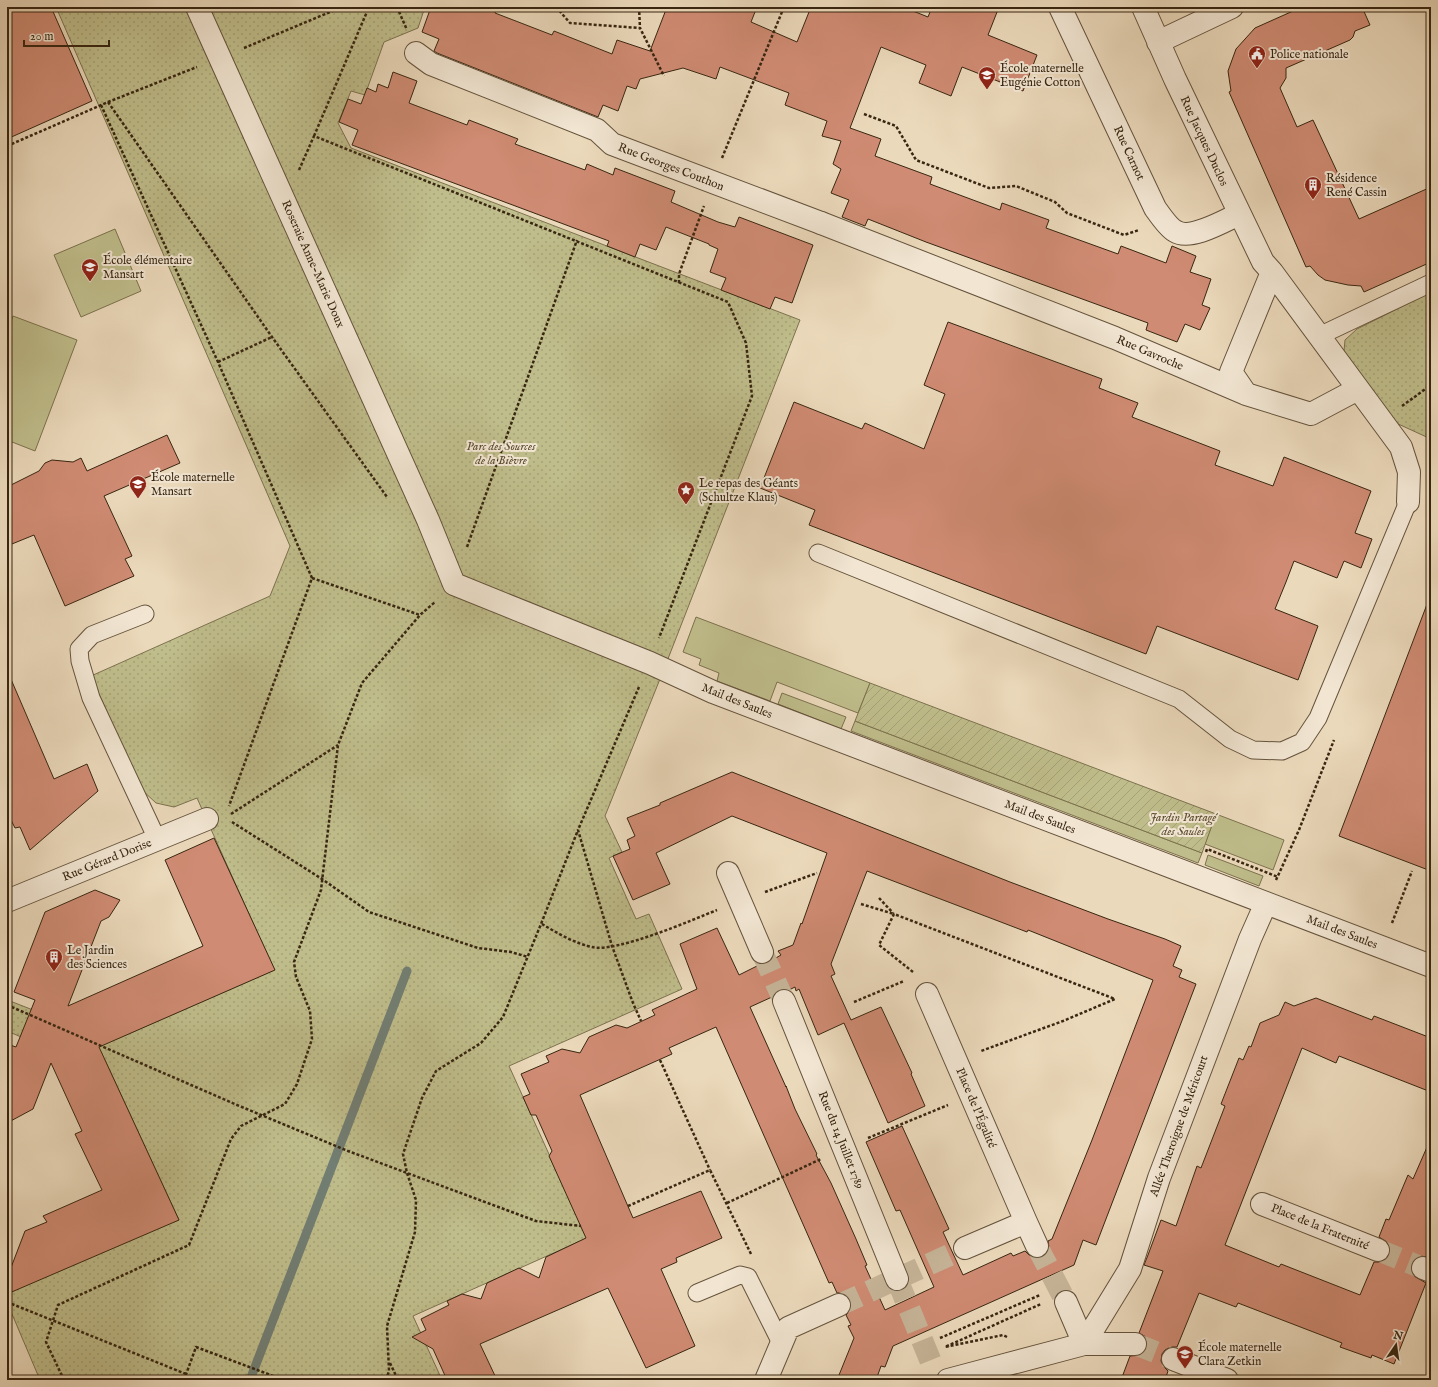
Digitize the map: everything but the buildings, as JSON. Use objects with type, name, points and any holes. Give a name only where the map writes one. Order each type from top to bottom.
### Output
[{"type":"street","name":"Roseraie Anne-Marie Doux","points":[[198,7],[428,520],[454,584]]},
{"type":"street","name":"Rue Carnot","points":[[1060,7],[1154,208],[1175,231],[1183,235],[1208,229],[1239,214]]},
{"type":"street","name":"Rue Jacques Duclos","points":[[1143,7],[1158,42],[1263,262],[1272,272],[1358,389]]},
{"type":"street","points":[[1158,42],[1232,7]]},
{"type":"street","name":"Rue Georges Couthon","points":[[416,53],[431,64],[598,130],[612,144],[821,223]]},
{"type":"street","name":"Rue Gavroche","points":[[821,223],[1115,338],[1246,394],[1311,414],[1358,389]]},
{"type":"street","points":[[1246,394],[1231,372],[1272,272]]},
{"type":"street","points":[[1358,389],[1401,447],[1409,472],[1408,502]]},
{"type":"street","name":"Mail des Saules","points":[[454,584],[650,663],[713,692],[1431,966]]},
{"type":"street","name":"Rue Gérard Dorise","points":[[7,901],[157,839],[216,818]]},
{"type":"street","points":[[728,874],[762,952]]},
{"type":"street","name":"Allée Theroigne de Méricourt","points":[[1084,1344],[1130,1270],[1159,1178],[1247,947],[1266,903]]},
{"type":"street","name":"Place de l'Égalité","points":[[927,994],[1037,1246]]},
{"type":"street","name":"Rue du 14 Juillet 1789","points":[[784,1001],[897,1279]]},
{"type":"street","name":"Place de la Fraternité","points":[[1262,1204],[1378,1250]]},
{"type":"street","points":[[965,1248],[1026,1222]]},
{"type":"street","points":[[1066,1302],[1084,1344]]},
{"type":"street","points":[[766,1380],[788,1328],[839,1305]]},
{"type":"street","points":[[948,1380],[1084,1344],[1135,1344]]},
{"type":"street","points":[[1173,1358],[1227,1380]]},
{"type":"lane","points":[[1319,336],[1431,283]]},
{"type":"lane","points":[[818,553],[1178,699],[1230,739],[1253,750],[1282,751],[1302,742],[1318,718],[1408,502]]},
{"type":"lane","points":[[145,614],[92,635],[79,649],[80,661],[91,698],[157,839]]},
{"type":"lane","points":[[697,1293],[740,1275],[748,1277],[782,1343]]},
{"type":"path","points":[[7,146],[108,102],[221,58],[342,7]]},
{"type":"path","points":[[273,176],[299,170],[369,7]]},
{"type":"path","points":[[556,7],[570,23],[640,28]]},
{"type":"path","points":[[639,7],[640,28],[664,76]]},
{"type":"path","points":[[679,283],[679,274],[713,183],[784,7]]},
{"type":"path","points":[[108,102],[272,337],[392,503]]},
{"type":"path","points":[[101,105],[218,362],[312,578],[216,818]]},
{"type":"path","points":[[864,114],[896,126],[916,160],[989,188],[1016,186],[1055,202],[1067,213],[1124,235],[1142,230]]},
{"type":"path","points":[[314,136],[577,240],[728,302],[746,343],[752,396],[708,513],[667,614],[650,663],[578,830],[542,924],[502,1018],[481,1043],[436,1071],[422,1098],[403,1154],[407,1173],[416,1200],[415,1232],[387,1326],[389,1371],[386,1380]]},
{"type":"path","points":[[454,584],[577,240]]},
{"type":"path","points":[[218,362],[272,337]]},
{"type":"path","points":[[1400,408],[1431,385]]},
{"type":"path","points":[[64,1380],[46,1342],[58,1305],[189,1245],[231,1139],[241,1126],[285,1104],[297,1084],[312,1039],[310,1011],[296,977],[294,962],[321,890],[338,744],[362,683],[420,615],[312,578]]},
{"type":"path","points":[[216,818],[241,808],[338,744]]},
{"type":"path","points":[[216,818],[322,879],[369,912],[478,948],[511,952],[528,957]]},
{"type":"path","points":[[578,830],[612,946],[641,1021]]},
{"type":"path","points":[[1207,849],[1278,877]]},
{"type":"path","points":[[1383,947],[1412,871]]},
{"type":"path","points":[[879,898],[894,914]]},
{"type":"path","points":[[861,904],[894,914],[1115,998],[1063,1021],[956,1061]]},
{"type":"path","points":[[894,914],[879,944],[917,975],[927,994]]},
{"type":"path","points":[[542,924],[561,935],[593,948],[612,946],[651,936],[699,917]]},
{"type":"path","points":[[854,1002],[917,975]]},
{"type":"path","points":[[7,1005],[263,1116],[348,1151],[536,1221],[581,1226]]},
{"type":"path","points":[[660,1060],[710,1170],[754,1258]]},
{"type":"path","points":[[727,1203],[845,1148],[971,1096]]},
{"type":"path","points":[[628,1206],[710,1170]]},
{"type":"path","points":[[940,1338],[1040,1294],[1041,1304],[945,1347],[1003,1335],[1043,1355]]},
{"type":"path","points":[[7,1302],[186,1374]]},
{"type":"path","points":[[184,1380],[196,1347],[284,1380]]},
{"type":"path","points":[[389,1361],[398,1380]]},
{"type":"green space","name":"Parc des Sources de la Bièvre","points":[[56,7],[425,7],[418,28],[384,42],[365,95],[351,91],[338,123],[351,148],[800,320],[605,816],[622,852],[609,858],[636,919],[649,914],[682,989],[509,1066],[587,1238],[413,1316],[442,1380],[40,1380],[12,1314],[7,1312],[7,1281],[179,1220],[104,1058],[84,1049],[80,1062],[7,1031],[7,1010],[10,1001],[112,1041],[274,970],[197,798],[174,807],[156,803],[142,790],[91,676],[270,596],[290,546]]},
{"type":"green space","points":[[115,229],[141,291],[81,317],[54,255]]},
{"type":"green space","points":[[1431,292],[1431,439],[1396,423],[1344,351],[1345,340],[1357,329]]},
{"type":"green space","points":[[13,316],[77,340],[35,451],[7,440],[7,332]]},
{"type":"green space","points":[[696,617],[870,683],[858,713],[777,682],[770,701],[717,681],[719,673],[699,665],[701,659],[683,652]]},
{"type":"green space","name":"Jardin Partagé des Saules","points":[[870,683],[1216,814],[1202,853],[855,721]]},
{"type":"green space","points":[[782,693],[846,717],[841,729],[778,704]]},
{"type":"green space","points":[[855,721],[1202,853],[1198,863],[851,731]]},
{"type":"green space","points":[[1216,814],[1284,840],[1273,870],[1205,844]]},
{"type":"green space","points":[[1208,855],[1263,876],[1259,886],[1205,865]]},
{"type":"waterway","points":[[250,1380],[407,971]]},
{"type":"tunnel","points":[[762,952],[784,1001]]},
{"type":"tunnel","points":[[1037,1246],[1066,1302]]},
{"type":"tunnel","points":[[839,1305],[965,1248]]},
{"type":"tunnel","points":[[1378,1250],[1423,1268]]},
{"type":"tunnel","points":[[897,1279],[931,1362]]},
{"type":"tunnel","points":[[1135,1344],[1173,1359]]},
{"type":"place","name":"Police nationale","points":[[1257,69]]},
{"type":"place","name":"École maternelle Eugénie Cotton","points":[[987,90]]},
{"type":"place","name":"Résidence René Cassin","points":[[1313,200]]},
{"type":"place","name":"École élémentaire Mansart","points":[[90,282]]},
{"type":"place","name":"École maternelle Mansart","points":[[138,499]]},
{"type":"place","name":"Le repas des Géants (Schultze Klaus)","points":[[686,505]]},
{"type":"place","name":"Le Jardin des Sciences","points":[[54,972]]},
{"type":"place","name":"École maternelle Clara Zetkin","points":[[1185,1369]]}]
